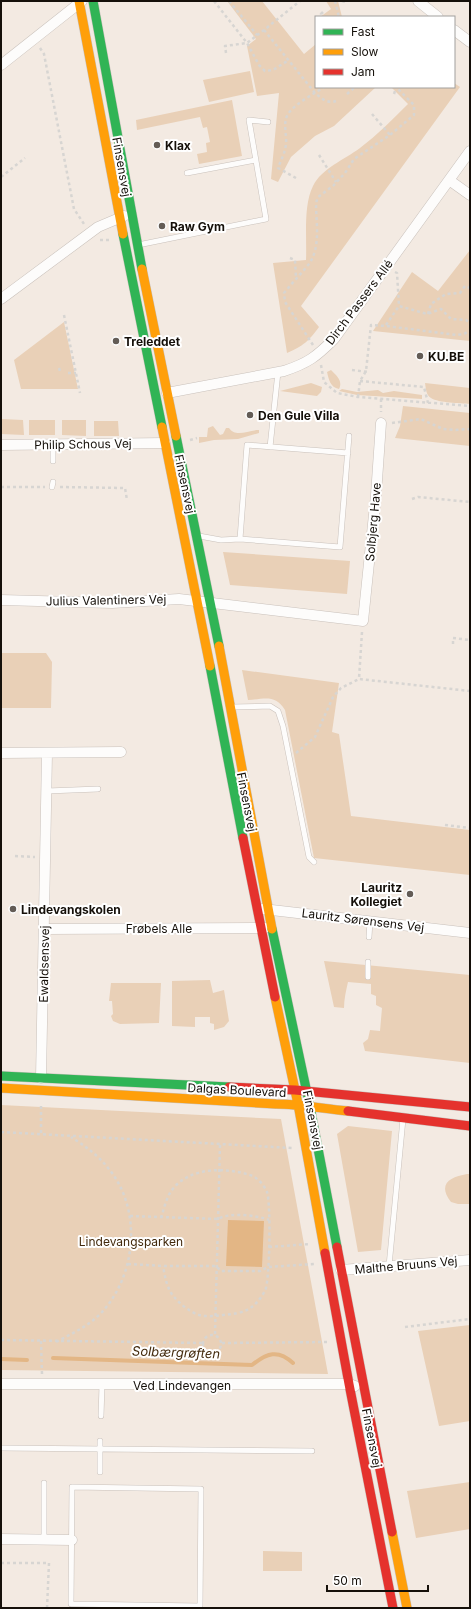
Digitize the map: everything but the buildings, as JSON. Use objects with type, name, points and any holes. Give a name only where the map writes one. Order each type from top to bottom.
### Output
[{"type":"street","name":"Finsensvej","points":[[93,1],[138,246],[210,602],[272,927],[307,1091],[406,1608]]},
{"type":"street","points":[[418,1],[437,16]]},
{"type":"street","name":"Finsensvej","points":[[80,2],[119,217],[197,600],[260,928],[298,1104],[322,1244],[393,1608]]},
{"type":"street","points":[[1,65],[80,2]]},
{"type":"street","points":[[455,31],[470,42]]},
{"type":"street","name":"Dirch Passers Allé","points":[[156,395],[278,372],[302,365],[319,354],[334,339],[470,151]]},
{"type":"street","points":[[449,180],[470,195]]},
{"type":"street","points":[[1,299],[98,227],[119,217],[132,214]]},
{"type":"street","name":"Solbjerg Have","points":[[363,621],[376,495],[381,423]]},
{"type":"street","name":"Philip Schous Vej","points":[[1,445],[165,443]]},
{"type":"street","name":"Julius Valentiners Vej","points":[[1,600],[112,603],[179,599],[210,602]]},
{"type":"street","points":[[210,602],[363,621]]},
{"type":"street","points":[[1,753],[122,752]]},
{"type":"street","name":"Ewaldsensvej","points":[[41,1078],[45,929],[47,753]]},
{"type":"street","name":"Lauritz Sørensens Vej","points":[[256,908],[470,933]]},
{"type":"street","name":"Frøbels Alle","points":[[45,929],[272,927]]},
{"type":"street","name":"Dalgas Boulevard","points":[[1,1076],[295,1090],[470,1107]]},
{"type":"street","points":[[41,1078],[42,1091]]},
{"type":"street","name":"Dalgas Boulevard","points":[[1,1088],[268,1104],[298,1104],[310,1107],[470,1126]]},
{"type":"street","name":"Malthe Bruuns Vej","points":[[341,1270],[470,1260]]},
{"type":"street","points":[[327,1266],[341,1270]]},
{"type":"street","name":"Ved Lindevangen","points":[[1,1384],[349,1384],[364,1387]]},
{"type":"street","points":[[1,1540],[72,1540]]},
{"type":"lane","points":[[138,246],[266,219],[259,191],[256,160],[249,120],[268,122]]},
{"type":"lane","points":[[187,173],[256,160]]},
{"type":"lane","points":[[202,225],[203,232]]},
{"type":"lane","points":[[270,446],[278,372]]},
{"type":"lane","points":[[196,536],[221,540],[240,539],[340,547],[349,436]]},
{"type":"lane","points":[[53,444],[53,461]]},
{"type":"lane","points":[[240,539],[247,444],[348,453]]},
{"type":"lane","points":[[217,709],[230,707],[270,706],[278,711],[309,857],[314,862]]},
{"type":"lane","points":[[47,791],[98,789]]},
{"type":"lane","points":[[369,937],[370,921]]},
{"type":"lane","points":[[368,962],[368,977]]},
{"type":"lane","points":[[389,1266],[403,1118]]},
{"type":"lane","points":[[101,1416],[102,1385]]},
{"type":"lane","points":[[100,1441],[100,1472]]},
{"type":"lane","points":[[1,1448],[312,1451]]},
{"type":"lane","points":[[44,1483],[44,1540]]},
{"type":"lane","points":[[72,1487],[201,1489],[200,1606],[71,1604],[72,1540],[72,1487]]},
{"type":"path","points":[[214,1],[247,43],[259,65],[265,71],[273,70],[289,60]]},
{"type":"path","points":[[229,1],[257,35]]},
{"type":"path","points":[[226,53],[225,46],[247,43],[300,1]]},
{"type":"path","points":[[335,1],[339,16]]},
{"type":"path","points":[[342,1],[346,1]]},
{"type":"path","points":[[323,12],[321,14],[323,16]]},
{"type":"path","points":[[264,30],[315,93],[324,101],[336,101]]},
{"type":"path","points":[[40,47],[44,54],[74,209],[90,233]]},
{"type":"path","points":[[296,178],[278,168],[286,147],[285,126],[287,116],[293,108],[322,88]]},
{"type":"path","points":[[347,94],[354,88]]},
{"type":"path","points":[[394,94],[396,88]]},
{"type":"path","points":[[397,88],[414,105],[414,114],[390,135],[354,158],[345,173],[318,197],[316,203],[317,244],[314,255],[309,264],[284,293],[285,302],[319,354],[324,382],[337,393],[358,397],[470,406]]},
{"type":"path","points":[[372,114],[390,135]]},
{"type":"path","points":[[319,155],[336,182]]},
{"type":"path","points":[[1,178],[25,158]]},
{"type":"path","points":[[290,258],[295,260],[296,279]]},
{"type":"path","points":[[386,326],[399,306],[397,273],[387,266]]},
{"type":"path","points":[[428,314],[430,304],[446,294],[460,293],[465,286],[470,288]]},
{"type":"path","points":[[399,306],[428,314],[440,309],[451,319],[466,320],[470,323]]},
{"type":"path","points":[[64,315],[70,351],[80,393]]},
{"type":"path","points":[[358,397],[360,381],[367,371],[371,325],[457,335],[464,334],[470,330]]},
{"type":"path","points":[[352,370],[367,371]]},
{"type":"path","points":[[68,373],[76,373]]},
{"type":"path","points":[[360,381],[424,388],[428,403]]},
{"type":"path","points":[[381,399],[381,423],[421,419],[443,429],[470,429]]},
{"type":"path","points":[[1,487],[52,485],[125,488],[127,500]]},
{"type":"path","points":[[412,499],[418,497],[470,502]]},
{"type":"path","points":[[359,679],[363,621]]},
{"type":"path","points":[[453,644],[453,638],[470,640]]},
{"type":"path","points":[[289,758],[315,737],[332,697],[341,688],[359,679],[470,691]]},
{"type":"path","points":[[445,825],[470,828]]},
{"type":"path","points":[[15,856],[45,858]]},
{"type":"path","points":[[41,1133],[42,1091]]},
{"type":"path","points":[[1,1132],[41,1133],[71,1137],[220,1145],[306,1148]]},
{"type":"path","points":[[56,1342],[81,1330],[102,1312],[118,1290],[128,1264],[131,1240],[130,1216],[122,1192],[110,1170],[92,1151],[71,1137]]},
{"type":"path","points":[[215,1334],[220,1145]]},
{"type":"path","points":[[161,1218],[167,1199],[180,1182],[206,1170],[240,1172],[253,1176],[261,1182],[267,1192],[269,1247],[266,1290],[254,1305],[241,1313],[215,1316],[198,1315],[173,1297],[166,1284],[163,1266]]},
{"type":"path","points":[[130,1216],[218,1219],[224,1215],[259,1217],[269,1220]]},
{"type":"path","points":[[269,1247],[322,1244]]},
{"type":"path","points":[[128,1264],[163,1266],[216,1266],[221,1271],[260,1271],[268,1267],[327,1266]]},
{"type":"path","points":[[405,1327],[470,1319]]},
{"type":"path","points":[[203,1343],[207,1336],[215,1334]]},
{"type":"path","points":[[215,1334],[221,1339],[222,1343]]},
{"type":"path","points":[[1,1340],[203,1343]]},
{"type":"path","points":[[41,1341],[42,1385]]},
{"type":"path","points":[[222,1343],[342,1342]]},
{"type":"path","points":[[203,1343],[206,1351],[210,1353],[218,1351],[222,1343]]},
{"type":"path","points":[[1,1563],[49,1563],[48,1608]]},
{"type":"green space","points":[[227,1],[262,1],[304,54],[315,45],[315,88],[375,88],[334,126],[315,136],[291,157],[278,182],[271,179],[279,93],[257,96],[247,46],[256,39]]},
{"type":"green space","points":[[326,1],[338,1],[342,16],[321,16],[331,9]]},
{"type":"green space","points":[[250,71],[254,92],[209,102],[203,80]]},
{"type":"green space","points":[[455,84],[460,87],[301,306],[319,327],[305,343],[287,353],[273,263],[306,260],[306,222],[308,203],[313,186],[322,174],[366,143],[408,104],[392,88],[455,88]]},
{"type":"green space","points":[[232,100],[242,156],[199,164],[197,154],[207,152],[206,143],[210,142],[207,127],[203,128],[200,117],[137,130],[136,120]]},
{"type":"green space","points":[[470,250],[470,341],[373,331],[412,272],[438,291]]},
{"type":"green space","points":[[64,322],[78,389],[21,389],[14,360]]},
{"type":"green space","points":[[331,370],[340,381],[339,389],[334,387],[329,380],[327,372]]},
{"type":"green space","points":[[311,383],[322,387],[321,392],[317,396],[280,391]]},
{"type":"green space","points":[[425,383],[470,388],[470,404],[435,400],[427,394]]},
{"type":"green space","points":[[342,389],[357,392],[378,390],[383,393],[394,391],[422,395],[422,399],[357,395],[339,391]]},
{"type":"green space","points":[[403,406],[470,413],[470,446],[395,438],[400,426]]},
{"type":"green space","points":[[1,419],[23,420],[24,435],[1,434]]},
{"type":"green space","points":[[29,420],[55,420],[55,435],[29,435]]},
{"type":"green space","points":[[62,420],[86,420],[86,436],[62,435]]},
{"type":"green space","points":[[94,421],[118,421],[119,436],[94,436]]},
{"type":"green space","points":[[213,426],[220,435],[223,434],[226,428],[229,428],[235,433],[259,430],[259,433],[238,439],[214,440],[199,443],[199,437],[207,437],[208,428]]},
{"type":"green space","points":[[223,552],[350,561],[347,594],[230,585]]},
{"type":"green space","points":[[1,653],[46,653],[52,662],[51,708],[1,708]]},
{"type":"green space","points":[[242,670],[339,683],[332,732],[339,734],[351,816],[470,830],[470,875],[314,858],[285,710],[281,705],[273,700],[248,700]]},
{"type":"green space","points":[[324,961],[470,975],[470,1063],[365,1051],[363,1043],[368,1039],[370,1030],[380,1031],[382,1008],[376,1005],[376,996],[371,994],[371,984],[348,982],[344,1008],[334,1007]]},
{"type":"green space","points":[[210,980],[213,993],[224,990],[229,1021],[224,1027],[214,1030],[214,1024],[210,1023],[210,1017],[195,1017],[195,1027],[172,1026],[172,981]]},
{"type":"green space","points":[[111,983],[161,983],[159,1023],[120,1024],[113,1021],[111,1016],[113,1014],[112,1001],[109,1001]]},
{"type":"green space","name":"Lindevangsparken","points":[[1,1105],[281,1119],[328,1374],[1,1370]]},
{"type":"green space","points":[[348,1126],[392,1131],[381,1250],[358,1252],[337,1134]]},
{"type":"green space","points":[[470,1174],[470,1204],[458,1204],[451,1202],[445,1190],[447,1182],[455,1177]]},
{"type":"green space","points":[[470,1325],[470,1421],[439,1426],[418,1331]]},
{"type":"green space","points":[[470,1482],[470,1529],[416,1538],[407,1491]]},
{"type":"green space","points":[[263,1551],[302,1552],[302,1571],[263,1571]]},
{"type":"shaded area","points":[[228,1220],[264,1221],[262,1267],[226,1266]]},
{"type":"waterway","name":"Solbærgrøften","points":[[53,1358],[252,1365],[268,1355],[277,1354],[293,1363]]},
{"type":"waterway","name":"Solbærgrøften","points":[[1,1359],[27,1360]]},
{"type":"traffic: fast","points":[[93,1],[142,269]]},
{"type":"traffic: fast","points":[[123,234],[162,427]]},
{"type":"traffic: fast","points":[[176,436],[219,646]]},
{"type":"traffic: fast","points":[[210,666],[243,838]]},
{"type":"traffic: fast","points":[[272,929],[310,1107],[337,1247]]},
{"type":"traffic: fast","points":[[1,1076],[229,1087]]},
{"type":"traffic: slow","points":[[79,1],[123,234]]},
{"type":"traffic: slow","points":[[142,269],[176,436]]},
{"type":"traffic: slow","points":[[162,427],[210,666]]},
{"type":"traffic: slow","points":[[219,646],[272,929]]},
{"type":"traffic: slow","points":[[275,997],[298,1104],[325,1253]]},
{"type":"traffic: slow","points":[[1,1088],[294,1105],[348,1111]]},
{"type":"traffic: slow","points":[[392,1532],[407,1608]]},
{"type":"traffic: jam","points":[[243,838],[275,997]]},
{"type":"traffic: jam","points":[[229,1087],[295,1090],[470,1107]]},
{"type":"traffic: jam","points":[[348,1111],[470,1126]]},
{"type":"traffic: jam","points":[[337,1247],[392,1532]]},
{"type":"traffic: jam","points":[[325,1253],[393,1608]]},
{"type":"place","name":"Klax","points":[[157,145]]},
{"type":"place","name":"Raw Gym","points":[[162,226]]},
{"type":"place","name":"Treleddet","points":[[116,341]]},
{"type":"place","name":"KU.BE","points":[[420,356]]},
{"type":"place","name":"Den Gule Villa","points":[[250,415]]},
{"type":"place","name":"Lauritz Kollegiet","points":[[410,894]]},
{"type":"place","name":"Lindevangskolen","points":[[13,909]]}]
